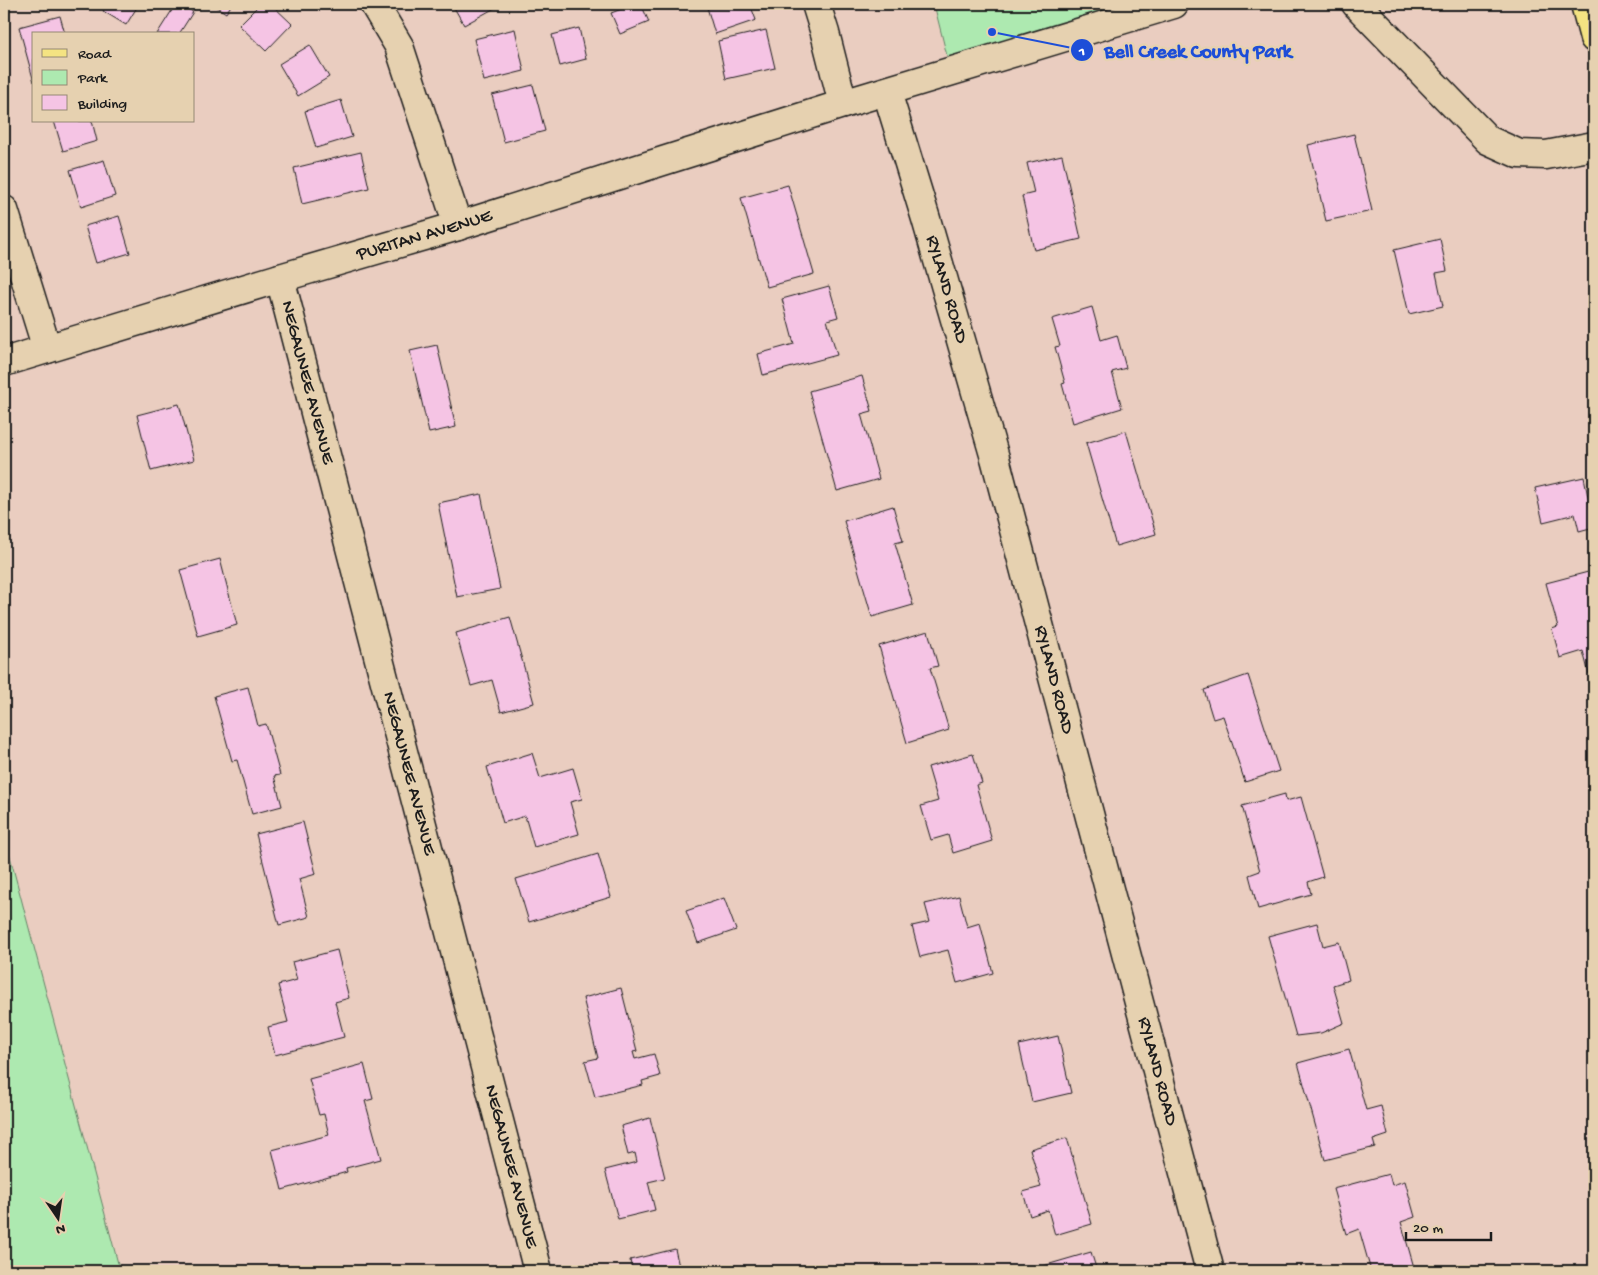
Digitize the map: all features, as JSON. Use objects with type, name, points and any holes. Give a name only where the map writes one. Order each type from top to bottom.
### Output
[{"type":"main road","points":[[1585,4],[1594,38]]},
{"type":"street","points":[[374,4],[400,46],[458,226]]},
{"type":"street","points":[[816,4],[842,104]]},
{"type":"street","points":[[887,92],[1174,4]]},
{"type":"street","points":[[1356,4],[1488,140],[1519,154],[1546,156],[1594,146]]},
{"type":"street","name":"PURITAN AVENUE","points":[[4,362],[458,226],[842,104],[887,92]]},
{"type":"street","name":"RYLAND ROAD","points":[[887,92],[995,458],[1210,1271]]},
{"type":"street","points":[[4,210],[47,349]]},
{"type":"street","name":"NEGAUNEE AVENUE","points":[[280,278],[538,1271]]},
{"type":"green space","points":[[934,4],[1136,4],[948,60]]},
{"type":"green space","points":[[4,834],[120,1271],[4,1271]]},
{"type":"building","points":[[107,4],[139,4],[126,25],[103,11]]},
{"type":"building","points":[[176,4],[180,4],[193,12],[180,32],[158,32]]},
{"type":"building","points":[[212,4],[232,4],[226,13]]},
{"type":"building","points":[[260,4],[271,4],[292,24],[266,51],[239,25]]},
{"type":"building","points":[[452,4],[502,4],[464,25]]},
{"type":"building","points":[[635,4],[641,4],[649,22],[620,34],[611,13]]},
{"type":"building","points":[[706,4],[750,4],[756,20],[715,34]]},
{"type":"building","points":[[60,16],[64,32],[32,32],[32,75],[19,27]]},
{"type":"building","points":[[579,28],[586,59],[560,66],[552,35]]},
{"type":"building","points":[[515,29],[524,71],[484,81],[474,39]]},
{"type":"building","points":[[766,30],[775,68],[726,79],[718,41]]},
{"type":"building","points":[[310,45],[329,77],[298,96],[279,64]]},
{"type":"building","points":[[533,85],[545,131],[504,142],[492,95]]},
{"type":"building","points":[[341,100],[352,137],[316,148],[305,111]]},
{"type":"building","points":[[54,122],[92,122],[97,141],[63,151]]},
{"type":"building","points":[[1354,134],[1372,211],[1326,221],[1308,145]]},
{"type":"building","points":[[361,152],[369,188],[302,204],[294,168]]},
{"type":"building","points":[[1062,155],[1081,239],[1034,250],[1022,196],[1034,193],[1027,163]]},
{"type":"building","points":[[104,160],[115,196],[81,207],[70,170]]},
{"type":"building","points":[[788,185],[814,274],[767,287],[741,198]]},
{"type":"building","points":[[119,216],[130,253],[96,263],[85,226]]},
{"type":"building","points":[[1440,239],[1447,271],[1436,273],[1443,306],[1409,314],[1394,250]]},
{"type":"building","points":[[829,286],[838,317],[827,320],[837,355],[763,375],[758,354],[794,344],[782,299]]},
{"type":"building","points":[[1092,307],[1101,340],[1117,335],[1126,368],[1112,372],[1122,408],[1073,423],[1062,384],[1065,383],[1055,347],[1060,346],[1052,319]]},
{"type":"building","points":[[437,345],[456,427],[429,433],[410,351]]},
{"type":"building","points":[[862,376],[872,411],[861,414],[879,479],[837,491],[809,391]]},
{"type":"building","points":[[179,404],[194,460],[151,471],[137,415]]},
{"type":"building","points":[[1126,431],[1156,534],[1116,546],[1086,443]]},
{"type":"building","points":[[1584,477],[1594,527],[1579,531],[1575,514],[1543,522],[1535,488]]},
{"type":"building","points":[[481,494],[500,589],[457,597],[438,503]]},
{"type":"building","points":[[893,506],[903,541],[895,543],[913,605],[872,617],[844,521]]},
{"type":"building","points":[[220,559],[237,625],[198,636],[180,570]]},
{"type":"building","points":[[1592,571],[1594,578],[1594,673],[1589,674],[1583,651],[1560,658],[1552,629],[1558,627],[1546,583]]},
{"type":"building","points":[[510,617],[534,703],[501,712],[492,680],[471,686],[456,633]]},
{"type":"building","points":[[928,631],[938,666],[930,668],[949,730],[907,743],[879,646]]},
{"type":"building","points":[[1248,675],[1279,771],[1245,782],[1223,716],[1213,719],[1204,690]]},
{"type":"building","points":[[248,687],[258,726],[266,724],[280,775],[274,776],[282,806],[252,814],[237,760],[232,761],[214,696]]},
{"type":"building","points":[[1594,704],[1594,722],[1590,705]]},
{"type":"building","points":[[532,753],[540,778],[573,768],[582,799],[570,802],[579,834],[534,847],[525,816],[503,823],[487,767]]},
{"type":"building","points":[[973,754],[982,783],[976,785],[992,841],[953,853],[948,835],[931,840],[921,806],[938,801],[928,767]]},
{"type":"building","points":[[1285,794],[1286,801],[1301,797],[1323,877],[1308,882],[1311,894],[1258,909],[1249,875],[1260,871],[1242,806]]},
{"type":"building","points":[[303,822],[316,874],[299,879],[309,917],[279,925],[256,834]]},
{"type":"building","points":[[598,854],[611,897],[529,922],[516,879]]},
{"type":"building","points":[[959,896],[967,927],[980,923],[993,973],[957,983],[948,950],[920,957],[912,926],[930,922],[925,904]]},
{"type":"building","points":[[724,898],[736,930],[698,943],[686,911]]},
{"type":"building","points":[[1317,923],[1323,946],[1339,942],[1349,980],[1333,985],[1344,1023],[1321,1033],[1296,1036],[1268,936]]},
{"type":"building","points":[[337,950],[349,998],[335,1002],[344,1037],[275,1055],[268,1027],[288,1022],[278,985],[297,980],[292,962]]},
{"type":"building","points":[[621,988],[637,1051],[633,1052],[635,1059],[654,1054],[660,1076],[642,1081],[643,1085],[595,1097],[585,1061],[598,1058],[583,998]]},
{"type":"building","points":[[1058,1036],[1071,1093],[1032,1102],[1019,1045]]},
{"type":"building","points":[[1349,1049],[1366,1110],[1381,1106],[1388,1135],[1373,1140],[1375,1147],[1325,1160],[1298,1063]]},
{"type":"building","points":[[364,1064],[373,1099],[365,1101],[381,1159],[346,1168],[347,1172],[282,1190],[272,1150],[329,1135],[324,1114],[319,1115],[309,1079]]},
{"type":"building","points":[[650,1118],[665,1178],[648,1182],[655,1210],[618,1219],[605,1170],[637,1162],[635,1153],[628,1155],[621,1126]]},
{"type":"building","points":[[1067,1138],[1092,1224],[1055,1235],[1048,1210],[1030,1216],[1023,1192],[1041,1187],[1030,1149]]},
{"type":"building","points":[[1389,1174],[1392,1185],[1405,1181],[1415,1217],[1401,1222],[1415,1271],[1371,1271],[1359,1229],[1346,1234],[1333,1189]]},
{"type":"building","points":[[675,1249],[680,1271],[632,1271],[630,1260]]},
{"type":"building","points":[[1091,1252],[1097,1271],[1026,1271]]},
{"type":"place","name":"Bell Creek County Park","points":[[992,32]]}]
